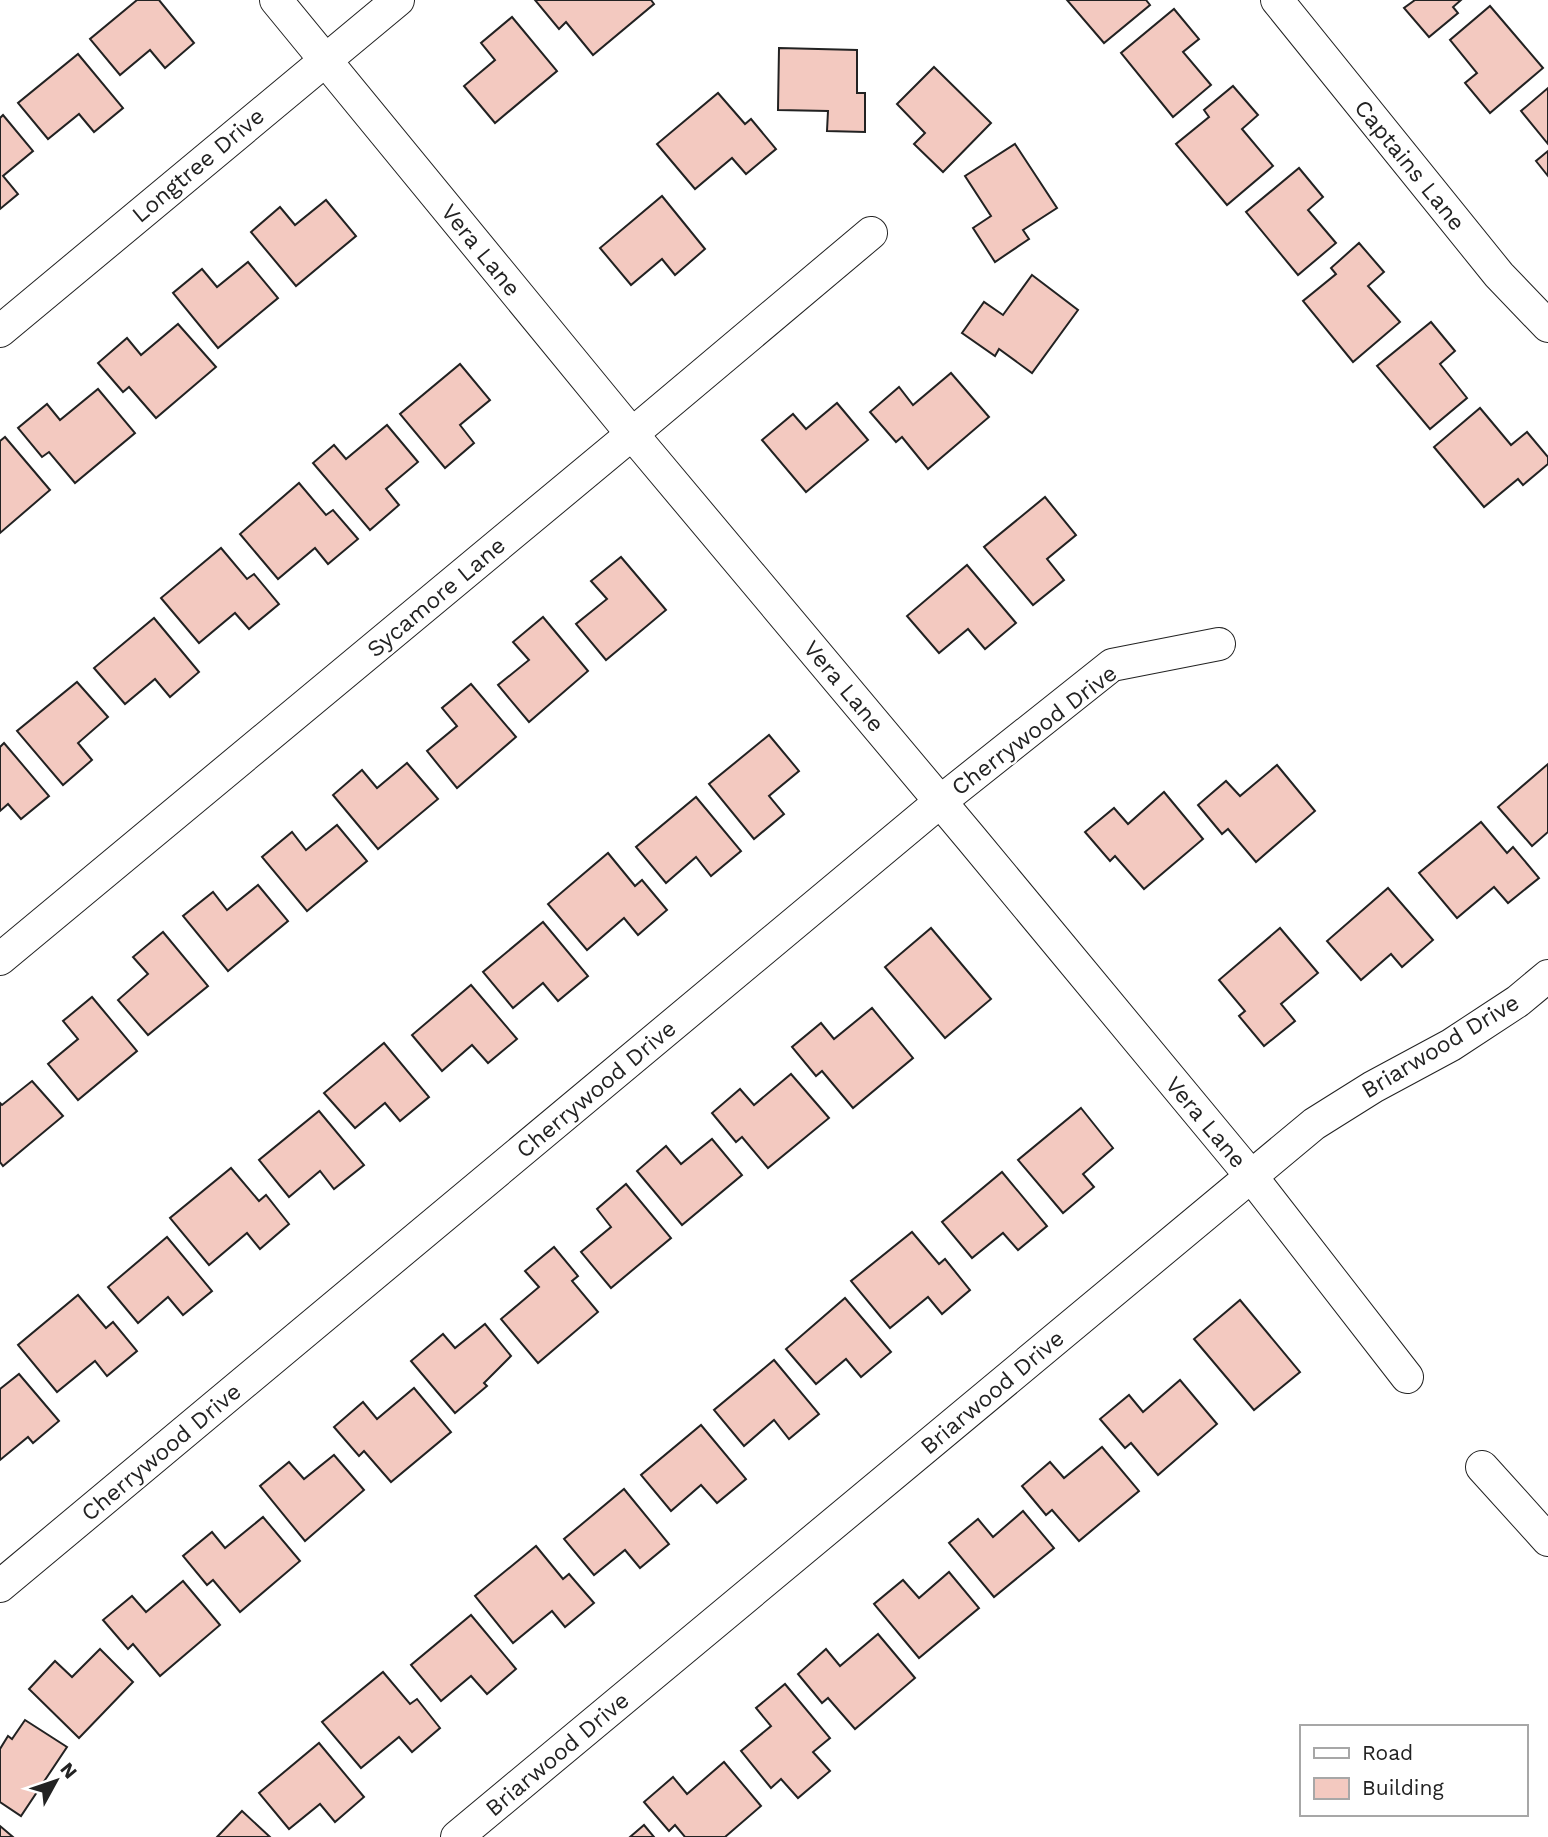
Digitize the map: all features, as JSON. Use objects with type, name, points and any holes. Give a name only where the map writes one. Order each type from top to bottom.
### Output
[{"type":"street","name":"Vera Lane","points":[[276,0],[632,434],[1251,1176],[1407,1377]]},
{"type":"street","name":"Longtree Drive","points":[[0,331],[398,0]]},
{"type":"street","name":"Captains Lane","points":[[1277,0],[1499,275],[1548,326]]},
{"type":"street","name":"Sycamore Lane","points":[[0,959],[871,233]]},
{"type":"street","name":"Cherrywood Drive","points":[[0,1586],[941,802],[1112,665],[1219,644]]},
{"type":"street","name":"Briarwood Drive","points":[[457,1837],[1314,1124],[1373,1087],[1451,1045],[1518,1000],[1548,976]]},
{"type":"street","points":[[1482,1467],[1548,1541]]},
{"type":"building","points":[[137,0],[159,0],[194,43],[165,68],[150,50],[120,75],[90,39]]},
{"type":"building","points":[[535,0],[651,0],[654,4],[593,55],[566,22],[559,29]]},
{"type":"building","points":[[1067,0],[1146,0],[1150,5],[1104,43]]},
{"type":"building","points":[[1415,0],[1461,0],[1453,7],[1458,13],[1429,37],[1404,8]]},
{"type":"building","points":[[1490,6],[1543,68],[1490,113],[1465,83],[1477,73],[1450,40]]},
{"type":"building","points":[[1174,9],[1199,39],[1183,52],[1211,85],[1173,117],[1121,53]]},
{"type":"building","points":[[512,17],[557,71],[495,123],[464,86],[495,60],[481,43]]},
{"type":"building","points":[[779,48],[857,50],[857,93],[865,93],[865,132],[827,131],[828,111],[778,110]]},
{"type":"building","points":[[78,54],[123,108],[94,132],[79,114],[48,139],[18,103]]},
{"type":"building","points":[[934,67],[991,123],[943,172],[914,144],[925,133],[897,104]]},
{"type":"building","points":[[1233,86],[1258,115],[1242,129],[1273,166],[1227,205],[1176,144],[1209,117],[1204,110]]},
{"type":"building","points":[[1548,88],[1548,144],[1521,111]]},
{"type":"building","points":[[718,93],[745,124],[751,119],[776,149],[746,174],[732,158],[695,189],[657,144]]},
{"type":"building","points":[[3,115],[33,151],[3,176],[18,194],[0,209],[0,118]]},
{"type":"building","points":[[1015,144],[1057,208],[1023,230],[1029,239],[995,262],[973,228],[991,216],[965,176]]},
{"type":"building","points":[[1548,151],[1548,176],[1536,161]]},
{"type":"building","points":[[1299,168],[1323,197],[1308,210],[1336,243],[1298,275],[1246,212]]},
{"type":"building","points":[[662,196],[705,249],[675,275],[662,259],[631,285],[600,248]]},
{"type":"building","points":[[326,200],[356,236],[296,286],[251,232],[280,207],[295,225]]},
{"type":"building","points":[[1359,243],[1384,272],[1368,286],[1400,322],[1353,362],[1303,301],[1336,274],[1331,268]]},
{"type":"building","points":[[248,262],[278,298],[218,348],[173,293],[202,269],[217,287]]},
{"type":"building","points":[[1032,275],[1078,310],[1032,373],[999,349],[995,356],[962,333],[984,302],[1003,315]]},
{"type":"building","points":[[1431,322],[1455,351],[1440,364],[1467,398],[1430,429],[1377,366]]},
{"type":"building","points":[[178,324],[216,367],[156,418],[129,387],[123,392],[98,363],[127,338],[141,355]]},
{"type":"building","points":[[460,364],[490,400],[460,425],[474,443],[445,468],[400,414]]},
{"type":"building","points":[[951,373],[989,417],[928,469],[902,437],[896,442],[870,412],[899,387],[913,405]]},
{"type":"building","points":[[98,389],[135,433],[75,483],[49,452],[42,457],[18,428],[47,404],[60,420]]},
{"type":"building","points":[[837,403],[868,440],[806,492],[762,440],[793,414],[806,429]]},
{"type":"building","points":[[1480,408],[1511,445],[1527,432],[1548,457],[1548,464],[1523,485],[1518,479],[1484,507],[1434,447]]},
{"type":"building","points":[[387,425],[418,462],[386,489],[399,505],[370,530],[313,463],[334,445],[346,459]]},
{"type":"building","points":[[5,437],[50,490],[0,533],[0,441]]},
{"type":"building","points":[[299,483],[326,515],[333,510],[358,539],[328,564],[315,548],[278,579],[240,534]]},
{"type":"building","points":[[1045,497],[1076,535],[1047,559],[1064,580],[1033,605],[984,547]]},
{"type":"building","points":[[221,548],[247,579],[254,574],[279,604],[249,629],[235,613],[199,643],[161,598]]},
{"type":"building","points":[[621,557],[666,610],[606,660],[576,624],[607,599],[591,581]]},
{"type":"building","points":[[967,565],[1016,623],[985,649],[968,629],[939,653],[907,616]]},
{"type":"building","points":[[543,617],[588,671],[529,722],[498,685],[529,660],[513,642]]},
{"type":"building","points":[[154,618],[199,672],[170,697],[155,679],[125,704],[94,668]]},
{"type":"building","points":[[77,682],[108,717],[78,743],[92,760],[63,785],[17,731]]},
{"type":"building","points":[[471,684],[516,737],[457,788],[427,751],[457,726],[442,708]]},
{"type":"building","points":[[769,735],[799,771],[769,796],[784,814],[754,839],[709,784]]},
{"type":"building","points":[[4,743],[49,796],[21,819],[8,804],[0,811],[0,747]]},
{"type":"building","points":[[407,763],[438,799],[378,849],[333,795],[362,770],[377,788]]},
{"type":"building","points":[[1548,764],[1548,832],[1532,846],[1498,807]]},
{"type":"building","points":[[1277,765],[1315,811],[1256,862],[1228,829],[1222,834],[1198,805],[1226,781],[1240,796]]},
{"type":"building","points":[[1164,792],[1203,839],[1144,889],[1115,856],[1110,861],[1085,832],[1114,808],[1128,824]]},
{"type":"building","points":[[696,797],[741,851],[711,876],[696,857],[666,883],[636,847]]},
{"type":"building","points":[[1481,822],[1507,853],[1513,847],[1539,878],[1508,903],[1494,887],[1457,918],[1419,873]]},
{"type":"building","points":[[337,825],[367,861],[307,911],[262,857],[292,832],[306,850]]},
{"type":"building","points":[[608,853],[635,886],[642,880],[667,910],[638,935],[624,918],[587,950],[548,904]]},
{"type":"building","points":[[258,885],[288,921],[228,971],[183,916],[213,892],[227,910]]},
{"type":"building","points":[[1388,888],[1433,940],[1402,967],[1391,954],[1361,980],[1327,941]]},
{"type":"building","points":[[543,922],[588,976],[558,1001],[543,983],[513,1008],[483,972]]},
{"type":"building","points":[[931,928],[991,999],[945,1038],[885,967]]},
{"type":"building","points":[[1280,928],[1318,973],[1281,1004],[1295,1021],[1264,1046],[1239,1016],[1245,1011],[1219,980]]},
{"type":"building","points":[[163,932],[208,986],[148,1035],[118,1000],[148,974],[133,957]]},
{"type":"building","points":[[471,985],[517,1039],[488,1063],[472,1045],[442,1071],[412,1035]]},
{"type":"building","points":[[92,997],[137,1051],[78,1100],[48,1064],[78,1039],[63,1021]]},
{"type":"building","points":[[872,1008],[913,1058],[853,1108],[822,1071],[816,1076],[792,1047],[821,1023],[834,1039]]},
{"type":"building","points":[[384,1043],[429,1097],[400,1121],[385,1103],[355,1128],[324,1093]]},
{"type":"building","points":[[791,1074],[829,1118],[768,1168],[742,1137],[736,1142],[712,1113],[740,1089],[754,1105]]},
{"type":"building","points":[[32,1081],[63,1116],[3,1166],[0,1162],[0,1103],[2,1105]]},
{"type":"building","points":[[1081,1108],[1113,1148],[1083,1174],[1094,1187],[1063,1213],[1018,1160]]},
{"type":"building","points":[[319,1111],[364,1165],[334,1189],[320,1171],[289,1197],[259,1160]]},
{"type":"building","points":[[712,1139],[742,1175],[682,1225],[637,1171],[666,1146],[681,1164]]},
{"type":"building","points":[[231,1168],[259,1201],[266,1195],[289,1224],[260,1249],[247,1233],[209,1265],[170,1218]]},
{"type":"building","points":[[1002,1172],[1047,1226],[1018,1250],[1003,1233],[972,1258],[942,1222]]},
{"type":"building","points":[[626,1184],[671,1238],[611,1288],[581,1252],[611,1227],[597,1209]]},
{"type":"building","points":[[912,1232],[939,1264],[945,1259],[970,1290],[942,1314],[928,1297],[890,1328],[851,1281]]},
{"type":"building","points":[[167,1237],[212,1291],[183,1315],[168,1297],[138,1323],[108,1287]]},
{"type":"building","points":[[554,1247],[578,1276],[572,1281],[598,1312],[538,1363],[501,1319],[539,1287],[525,1271]]},
{"type":"building","points":[[78,1295],[106,1328],[113,1322],[137,1351],[107,1376],[95,1361],[57,1392],[18,1345]]},
{"type":"building","points":[[845,1298],[891,1352],[861,1377],[846,1359],[816,1384],[786,1349]]},
{"type":"building","points":[[1240,1300],[1300,1372],[1254,1410],[1194,1339]]},
{"type":"building","points":[[485,1324],[511,1356],[484,1383],[487,1386],[455,1413],[411,1361],[443,1334],[455,1348]]},
{"type":"building","points":[[774,1360],[819,1414],[789,1439],[774,1420],[744,1446],[714,1410]]},
{"type":"building","points":[[19,1374],[59,1421],[33,1443],[28,1437],[0,1460],[0,1389]]},
{"type":"building","points":[[1180,1380],[1217,1424],[1158,1475],[1131,1443],[1125,1448],[1100,1419],[1129,1395],[1143,1412]]},
{"type":"building","points":[[414,1388],[451,1432],[391,1482],[364,1451],[359,1456],[334,1427],[363,1402],[377,1419]]},
{"type":"building","points":[[701,1425],[746,1479],[717,1503],[701,1485],[671,1511],[641,1475]]},
{"type":"building","points":[[1102,1447],[1139,1491],[1079,1541],[1052,1510],[1046,1515],[1022,1486],[1050,1462],[1064,1478]]},
{"type":"building","points":[[334,1455],[364,1490],[305,1541],[260,1486],[289,1462],[304,1479]]},
{"type":"building","points":[[624,1489],[669,1544],[640,1568],[625,1550],[594,1575],[564,1539]]},
{"type":"building","points":[[1023,1511],[1054,1548],[994,1597],[949,1543],[978,1519],[993,1537]]},
{"type":"building","points":[[263,1517],[300,1561],[240,1612],[213,1580],[207,1585],[183,1556],[212,1532],[225,1548]]},
{"type":"building","points":[[536,1546],[563,1579],[569,1574],[594,1603],[565,1627],[552,1611],[513,1643],[475,1596]]},
{"type":"building","points":[[949,1572],[979,1608],[919,1658],[874,1604],[903,1580],[919,1598]]},
{"type":"building","points":[[183,1581],[220,1625],[160,1676],[133,1644],[128,1649],[103,1620],[132,1596],[146,1612]]},
{"type":"building","points":[[471,1615],[516,1669],[487,1694],[471,1676],[441,1701],[411,1665]]},
{"type":"building","points":[[878,1634],[915,1678],[855,1729],[828,1698],[822,1703],[798,1674],[826,1649],[840,1666]]},
{"type":"building","points":[[100,1649],[133,1682],[79,1738],[29,1689],[55,1661],[72,1677]]},
{"type":"building","points":[[383,1672],[410,1704],[417,1699],[440,1728],[412,1752],[399,1737],[361,1768],[322,1722]]},
{"type":"building","points":[[785,1684],[830,1738],[813,1752],[830,1771],[798,1798],[781,1779],[771,1788],[741,1751],[771,1726],[756,1708]]},
{"type":"building","points":[[25,1720],[67,1747],[21,1816],[0,1802],[0,1749],[8,1736],[12,1739]]},
{"type":"building","points":[[319,1743],[364,1797],[335,1822],[320,1804],[289,1829],[259,1793]]},
{"type":"building","points":[[724,1762],[761,1806],[725,1837],[685,1837],[675,1825],[669,1831],[644,1802],[673,1777],[687,1794]]},
{"type":"building","points":[[242,1811],[270,1837],[217,1837]]},
{"type":"building","points":[[644,1825],[654,1837],[630,1837]]},
{"type":"building","points":[[0,1826],[13,1837],[0,1837]]}]
